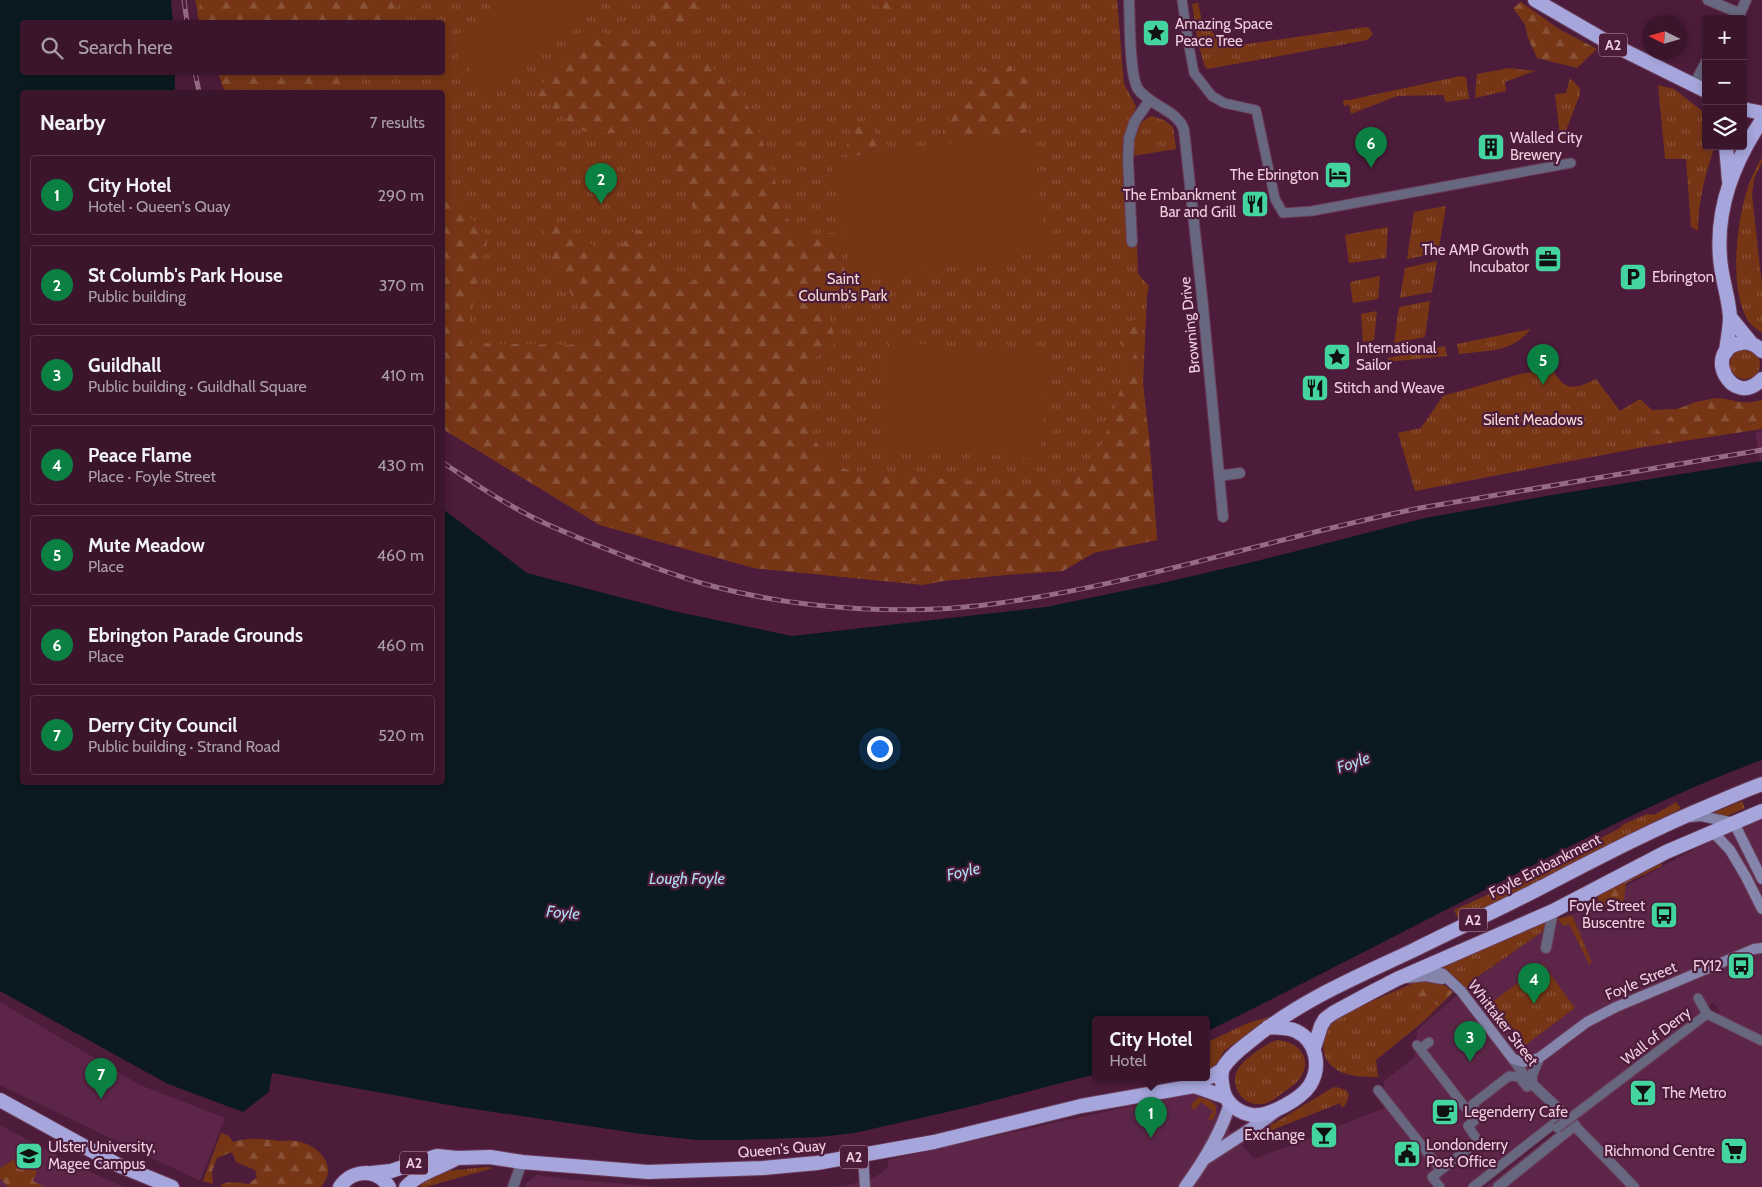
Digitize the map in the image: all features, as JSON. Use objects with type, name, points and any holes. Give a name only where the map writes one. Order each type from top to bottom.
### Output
[{"type":"highway","name":"A2","points":[[1535,0],[1611,44],[1700,88]]},
{"type":"highway","points":[[1747,110],[1762,113]]},
{"type":"highway","points":[[1762,120],[1747,142],[1730,184],[1722,215],[1720,256],[1722,278],[1730,317],[1722,371],[1732,384],[1746,388],[1755,385],[1762,379]]},
{"type":"highway","points":[[1726,150],[1730,184]]},
{"type":"highway","points":[[1730,317],[1758,346]]},
{"type":"highway","points":[[1726,352],[1732,346],[1739,343],[1758,346]]},
{"type":"highway","name":"Foyle Embankment","points":[[1268,1027],[1320,994],[1412,951],[1614,849],[1681,817],[1762,784]]},
{"type":"highway","name":"A2","points":[[1268,1027],[1240,1050],[1222,1070],[1222,1085],[1228,1100],[1236,1109],[1252,1115],[1276,1111],[1302,1094],[1310,1085],[1317,1061],[1314,1048],[1321,1026],[1333,1013],[1397,979],[1553,911],[1666,852],[1762,811]]},
{"type":"highway","points":[[1268,1027],[1297,1032],[1314,1048]]},
{"type":"highway","name":"Queen's Quay","points":[[1210,1077],[1222,1070]]},
{"type":"highway","name":"Queen's Quay","points":[[372,1174],[391,1171],[437,1156],[457,1158],[490,1157],[522,1162],[648,1172],[763,1168],[817,1163],[934,1142],[1081,1106],[1194,1086],[1203,1081]]},
{"type":"highway","name":"Queen's Quay","points":[[1194,1086],[1228,1100]]},
{"type":"highway","points":[[0,1100],[118,1165],[172,1187]]},
{"type":"highway","name":"Queen's Quay","points":[[406,1187],[425,1173],[457,1158]]},
{"type":"highway","name":"A2","points":[[340,1187],[350,1177],[364,1173],[381,1178],[389,1187]]},
{"type":"main road","points":[[1681,817],[1701,816],[1734,823],[1762,879]]},
{"type":"main road","points":[[1714,832],[1730,850],[1762,909]]},
{"type":"main road","name":"Foyle Street","points":[[1540,1058],[1587,1022],[1616,1007],[1754,949],[1762,948]]},
{"type":"main road","name":"Whittaker Street","points":[[1424,967],[1442,974],[1451,980],[1513,1058]]},
{"type":"main road","name":"Whittaker Street","points":[[1397,979],[1426,976],[1451,980]]},
{"type":"main road","points":[[1513,1058],[1524,1062],[1540,1058]]},
{"type":"main road","name":"A2","points":[[1185,1187],[1206,1158],[1222,1126],[1228,1100]]},
{"type":"main road","name":"A2","points":[[1206,1158],[1260,1124],[1276,1111]]},
{"type":"main road","points":[[863,1156],[865,1187]]},
{"type":"street","points":[[1129,0],[1135,84],[1149,100],[1135,121],[1129,138],[1128,160],[1132,242]]},
{"type":"street","points":[[1182,0],[1194,73],[1212,96],[1224,103],[1256,110],[1274,199],[1283,213],[1312,211],[1571,163]]},
{"type":"street","points":[[1708,0],[1736,15]]},
{"type":"street","points":[[1738,15],[1746,0]]},
{"type":"street","name":"Browning Drive","points":[[1149,100],[1178,118],[1184,130],[1224,517]]},
{"type":"street","points":[[1220,476],[1240,473]]},
{"type":"street","points":[[1546,948],[1553,911]]},
{"type":"street","points":[[1698,998],[1706,1014]]},
{"type":"street","name":"Wall of Derry","points":[[1571,1119],[1706,1014],[1762,1041]]},
{"type":"street","points":[[1429,1042],[1419,1047],[1475,1120]]},
{"type":"street","name":"Whittaker Street","points":[[1513,1058],[1526,1078],[1571,1119],[1634,1187]]},
{"type":"street","points":[[1475,1120],[1473,1104],[1509,1076],[1519,1077],[1527,1087],[1532,1083],[1532,1075],[1540,1058]]},
{"type":"street","points":[[1378,1090],[1441,1170]]},
{"type":"street","points":[[1479,1187],[1571,1119]]},
{"type":"street","points":[[1474,1187],[1571,1119]]},
{"type":"street","points":[[1498,1187],[1571,1119]]},
{"type":"street","points":[[1440,1187],[1432,1177],[1478,1141],[1468,1126],[1475,1120]]},
{"type":"street","points":[[513,1187],[522,1162]]},
{"type":"shaded area","points":[[1762,431],[1762,461],[1760,461],[1755,432]]},
{"type":"shaded area","points":[[1762,820],[1762,1187],[1485,1187],[1570,1121],[1720,1011],[1713,1003],[1473,1187],[832,1187],[845,1186],[875,1177],[889,1167],[887,1160],[1190,1093],[1208,1095],[1218,1106],[1219,1118],[1254,1159],[1302,1141],[1384,1108],[1384,1081],[1415,1057],[1417,1030],[1476,979],[1559,919],[1572,915],[1736,827]]},
{"type":"shaded area","points":[[0,1002],[140,1085],[225,1118],[200,1181],[0,1085]]},
{"type":"shaded area","name":"Ulster University, Magee Campus","points":[[0,1125],[73,1164],[124,1187],[0,1187]]},
{"type":"shaded area","points":[[537,1175],[660,1187],[525,1187],[526,1183]]},
{"type":"green space","name":"Saint Columb's Park","points":[[195,0],[1117,0],[1124,84],[1136,106],[1122,147],[1125,163],[1127,242],[1137,242],[1138,274],[1149,286],[1143,383],[1157,540],[923,585],[754,568],[600,525],[445,430],[445,90],[224,90],[219,75],[445,75],[445,20],[200,20]]},
{"type":"green space","points":[[201,0],[400,0],[389,20],[199,20],[197,15]]},
{"type":"green space","points":[[513,0],[603,0],[492,96],[454,51]]},
{"type":"green space","points":[[652,0],[705,0],[691,18],[677,27],[661,27],[653,18],[649,6]]},
{"type":"green space","points":[[862,0],[899,0],[898,10],[888,20],[882,16],[879,7]]},
{"type":"green space","points":[[1521,2],[1559,29],[1597,49],[1577,68],[1537,58],[1528,38],[1525,25],[1513,8]]},
{"type":"green space","points":[[1198,3],[1202,21],[1226,47],[1366,27],[1373,34],[1367,40],[1208,69],[1205,67],[1198,43],[1192,4]]},
{"type":"green space","points":[[601,33],[646,38],[667,47],[677,58],[689,65],[708,64],[742,94],[759,131],[787,218],[800,235],[835,233],[850,292],[825,299],[836,343],[817,356],[807,377],[810,429],[827,463],[865,475],[912,476],[1007,485],[1055,486],[1096,457],[1113,418],[1125,370],[1137,351],[1126,350],[1120,343],[1126,323],[1135,319],[1142,324],[1141,383],[1149,437],[1157,540],[1094,553],[1063,571],[943,581],[885,581],[754,568],[600,525],[445,430],[445,201],[460,205],[488,237],[467,331],[471,343],[569,345],[595,339],[550,255],[542,227],[553,219],[605,253],[616,251],[633,232],[641,230],[658,255],[676,275],[692,282],[704,271],[705,250],[695,211],[673,167],[677,152],[660,134],[637,124],[615,133],[591,133],[577,129],[537,95],[556,64],[578,45]]},
{"type":"green space","points":[[1006,62],[1011,67],[1012,78],[1017,79],[1025,76],[1031,80],[1034,87],[1030,96],[1026,99],[1026,118],[1029,132],[960,142],[957,137],[943,134],[943,127],[950,116],[951,107],[959,100],[964,87],[974,76],[985,69],[998,72]]},
{"type":"green space","points":[[1509,68],[1535,71],[1505,82],[1506,91],[1475,98],[1477,74]]},
{"type":"green space","points":[[219,75],[370,75],[352,85],[348,90],[224,90]]},
{"type":"green space","points":[[1461,76],[1466,77],[1469,99],[1446,102],[1443,95],[1397,96],[1351,114],[1349,105],[1344,106],[1343,100]]},
{"type":"green space","points":[[1570,78],[1580,88],[1580,94],[1563,138],[1560,136],[1555,94],[1566,93]]},
{"type":"green space","points":[[1658,85],[1674,89],[1702,111],[1702,150],[1714,150],[1703,188],[1699,209],[1698,231],[1691,227],[1686,159],[1665,159]]},
{"type":"green space","points":[[1152,116],[1164,120],[1173,127],[1176,149],[1133,156],[1136,132],[1142,122]]},
{"type":"green space","points":[[852,123],[865,125],[874,130],[878,140],[878,153],[851,157],[847,153]]},
{"type":"green space","points":[[1029,132],[1048,251],[852,283],[830,159]]},
{"type":"green space","points":[[1761,158],[1762,162],[1754,179],[1752,195],[1762,286],[1762,333],[1746,317],[1741,303],[1736,270],[1738,234],[1744,201],[1749,183]]},
{"type":"green space","points":[[1446,206],[1438,253],[1407,259],[1414,212]]},
{"type":"green space","points":[[1388,227],[1386,258],[1349,263],[1345,235]]},
{"type":"green space","points":[[1437,261],[1432,292],[1400,298],[1405,268]]},
{"type":"green space","points":[[1380,276],[1378,299],[1353,303],[1350,282]]},
{"type":"green space","points":[[1430,301],[1425,337],[1394,343],[1399,307]]},
{"type":"green space","points":[[1377,311],[1374,340],[1363,342],[1361,314]]},
{"type":"green space","points":[[1531,329],[1523,337],[1507,346],[1489,351],[1459,354],[1457,344]]},
{"type":"green space","points":[[890,341],[1049,355],[1040,459],[881,446]]},
{"type":"green space","points":[[1445,346],[1447,356],[1387,362],[1388,358]]},
{"type":"green space","points":[[1745,349],[1756,353],[1760,364],[1756,375],[1745,379],[1734,375],[1730,364],[1734,353]]},
{"type":"green space","name":"Silent Meadows","points":[[1546,370],[1554,372],[1558,379],[1572,387],[1583,385],[1596,379],[1620,411],[1640,399],[1652,410],[1677,409],[1644,447],[1415,491],[1398,433],[1421,428],[1443,396],[1520,374]]},
{"type":"green space","points":[[1716,398],[1744,402],[1762,400],[1762,429],[1644,447],[1677,409],[1696,402]]},
{"type":"green space","points":[[1742,801],[1745,808],[1725,817],[1713,813]]},
{"type":"green space","points":[[1676,802],[1680,807],[1679,810],[1648,824],[1646,820]]},
{"type":"green space","points":[[1647,814],[1655,815],[1658,821],[1459,921],[1454,910],[1507,886],[1535,869],[1540,869],[1572,850],[1578,850],[1620,828],[1622,825]]},
{"type":"green space","points":[[1660,861],[1662,866],[1626,883],[1624,900],[1611,910],[1598,900],[1598,896]]},
{"type":"green space","points":[[1572,915],[1592,963],[1589,964],[1569,924],[1563,926],[1559,920],[1476,978],[1482,986],[1475,990],[1466,989],[1457,979],[1436,967],[1539,924]]},
{"type":"green space","points":[[1543,964],[1575,1008],[1524,1046],[1492,1002]]},
{"type":"green space","points":[[1418,981],[1447,987],[1453,992],[1424,1021],[1376,1060],[1378,1077],[1348,1075],[1333,1067],[1328,1061],[1323,1048],[1326,1034],[1333,1021],[1338,1016]]},
{"type":"green space","points":[[1418,981],[1440,982],[1453,992],[1439,1006],[1431,1001],[1400,997],[1403,988]]},
{"type":"green space","points":[[1272,1016],[1224,1051],[1216,1064],[1210,1069],[1210,1041],[1248,1023]]},
{"type":"green space","points":[[1277,1040],[1285,1041],[1298,1048],[1305,1059],[1303,1072],[1295,1084],[1270,1102],[1254,1104],[1249,1102],[1237,1090],[1236,1073],[1242,1064],[1254,1054]]},
{"type":"green space","points":[[1336,1087],[1346,1090],[1349,1095],[1346,1104],[1342,1108],[1340,1103],[1265,1133],[1249,1142],[1248,1139]]},
{"type":"green space","points":[[1199,1097],[1211,1101],[1216,1106],[1213,1120],[1208,1119],[1213,1111],[1201,1102],[1195,1110],[1191,1107],[1192,1103]]},
{"type":"green space","points":[[221,1133],[229,1136],[233,1142],[256,1139],[293,1141],[308,1144],[324,1158],[328,1170],[327,1178],[321,1187],[222,1187],[221,1185],[235,1182],[249,1184],[257,1177],[255,1170],[236,1162],[232,1152],[217,1158],[212,1171],[213,1184],[203,1181]]},
{"type":"green space","points":[[33,1148],[41,1150],[32,1167],[37,1171],[33,1181],[44,1187],[8,1187],[0,1178],[0,1168]]},
{"type":"green space","points":[[493,1168],[426,1187],[421,1187],[419,1183],[445,1171]]},
{"type":"water","name":"Lough Foyle","points":[[0,0],[171,0],[173,20],[20,20],[20,75],[175,75],[175,90],[20,90],[20,785],[445,785],[445,511],[527,573],[673,611],[792,636],[1046,607],[1265,559],[1425,518],[1762,461],[1762,760],[1698,785],[1604,829],[1210,1030],[1210,1016],[1092,1016],[1092,1075],[965,1108],[854,1133],[819,1137],[696,1140],[642,1134],[460,1107],[272,1073],[269,1092],[243,1112],[168,1084],[0,991]]},
{"type":"railway","points":[[184,0],[187,20]]},
{"type":"railway","points":[[196,75],[199,90]]},
{"type":"railway","points":[[445,464],[522,512],[571,535],[676,575],[716,587],[785,601],[821,606],[894,610],[966,607],[1053,594],[1159,572],[1367,519],[1420,508],[1762,450]]},
{"type":"place","name":"Amazing Space Peace Tree","points":[[1156,33]]},
{"type":"place","name":"Walled City Brewery","points":[[1491,147]]},
{"type":"place","name":"Ebrington Parade Grounds","points":[[1371,168]]},
{"type":"place","name":"The Ebrington","points":[[1338,175]]},
{"type":"place","name":"St Columb's Park House","points":[[601,204]]},
{"type":"place","name":"The Embankment Bar and Grill","points":[[1255,204]]},
{"type":"place","name":"The AMP Growth Incubator","points":[[1548,259]]},
{"type":"place","name":"Ebrington","points":[[1633,277]]},
{"type":"place","name":"International Sailor","points":[[1337,357]]},
{"type":"place","name":"Mute Meadow","points":[[1543,385]]},
{"type":"place","name":"Stitch and Weave","points":[[1315,388]]},
{"type":"place","name":"Foyle Street Buscentre","points":[[1664,915]]},
{"type":"place","name":"FY12","points":[[1741,966]]},
{"type":"place","name":"Peace Flame","points":[[1534,1004]]},
{"type":"place","name":"Guildhall","points":[[1470,1062]]},
{"type":"place","name":"The Metro","points":[[1643,1093]]},
{"type":"place","name":"Derry City Council","points":[[101,1099]]},
{"type":"place","name":"Legenderry Cafe","points":[[1445,1112]]},
{"type":"place","name":"Exchange","points":[[1324,1135]]},
{"type":"place","name":"City Hotel","points":[[1151,1138]]},
{"type":"place","name":"Richmond Centre","points":[[1734,1151]]},
{"type":"place","name":"Londonderry Post Office","points":[[1407,1154]]},
{"type":"place","name":"Ulster University, Magee Campus","points":[[29,1156]]},
{"type":"water label","name":"Foyle","points":[[1353,762]]},
{"type":"water label","name":"Foyle","points":[[963,871]]},
{"type":"water label","name":"Foyle","points":[[563,912]]}]
